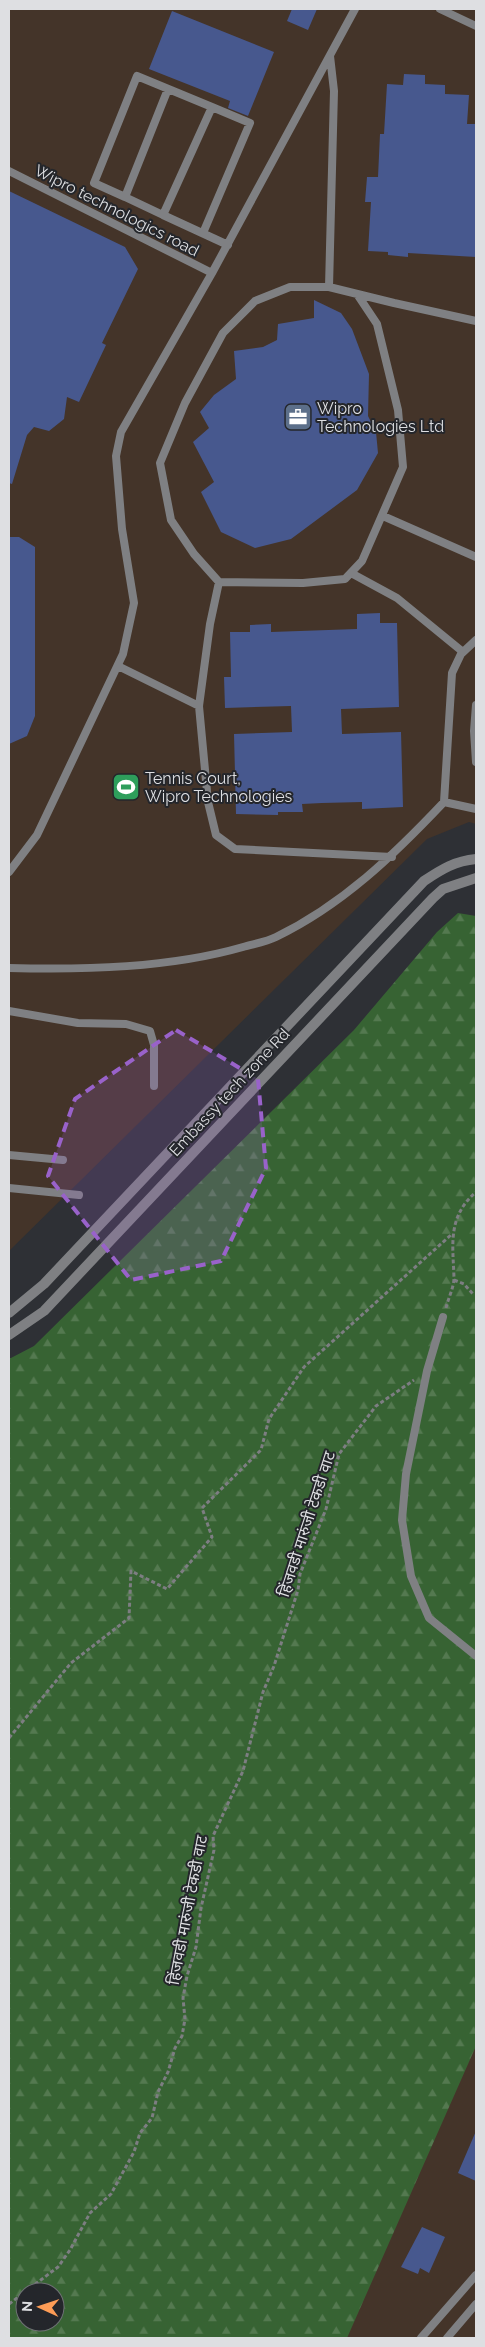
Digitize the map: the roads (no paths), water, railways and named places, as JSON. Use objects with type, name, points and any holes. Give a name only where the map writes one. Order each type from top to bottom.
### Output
[{"type":"street","points":[[9,1313],[44,1284],[424,881],[445,866],[459,861],[476,859]]},
{"type":"street","name":"Embassy tech zone Rd","points":[[9,1335],[44,1311],[442,889],[476,878]]},
{"type":"lane","points":[[9,872],[37,835],[123,654],[134,604],[122,530],[116,456],[121,432],[212,273],[355,9]]},
{"type":"lane","points":[[440,9],[476,26]]},
{"type":"lane","points":[[329,286],[334,91],[330,56]]},
{"type":"lane","points":[[203,233],[250,123],[137,76],[94,184],[163,214],[203,233],[228,244]]},
{"type":"lane","points":[[124,197],[168,89]]},
{"type":"lane","points":[[163,214],[212,108]]},
{"type":"lane","name":"Wipro technologics road","points":[[9,171],[212,273]]},
{"type":"lane","points":[[357,294],[377,324],[398,410],[403,467],[384,516],[362,561],[345,579],[303,583],[219,582],[194,554],[171,520],[160,464],[185,402],[222,333],[254,302],[290,287],[329,286],[476,321]]},
{"type":"lane","points":[[384,516],[476,557]]},
{"type":"lane","points":[[351,573],[397,598],[463,652]]},
{"type":"lane","points":[[219,582],[210,624],[200,706],[208,802],[216,835],[235,849],[392,857]]},
{"type":"lane","points":[[9,968],[74,970],[210,956],[274,938],[323,912],[392,857],[444,802],[452,673],[463,652],[476,640]]},
{"type":"lane","points":[[118,666],[200,706]]},
{"type":"lane","points":[[476,705],[474,731],[476,762]]},
{"type":"lane","points":[[444,802],[476,809]]},
{"type":"lane","points":[[9,1011],[78,1023],[126,1024],[150,1031],[154,1046],[154,1086]]},
{"type":"lane","points":[[9,1155],[63,1160]]},
{"type":"lane","points":[[9,1188],[79,1194]]},
{"type":"lane","points":[[443,1317],[427,1372],[406,1474],[402,1520],[411,1576],[429,1618],[476,1656]]},
{"type":"lane","points":[[421,2338],[476,2275]]},
{"type":"lane","points":[[447,2338],[476,2304]]},
{"type":"place","name":"Wipro Technologies Ltd","points":[[298,417]]},
{"type":"place","name":"Tennis Court, Wipro Technologies","points":[[126,787]]}]
